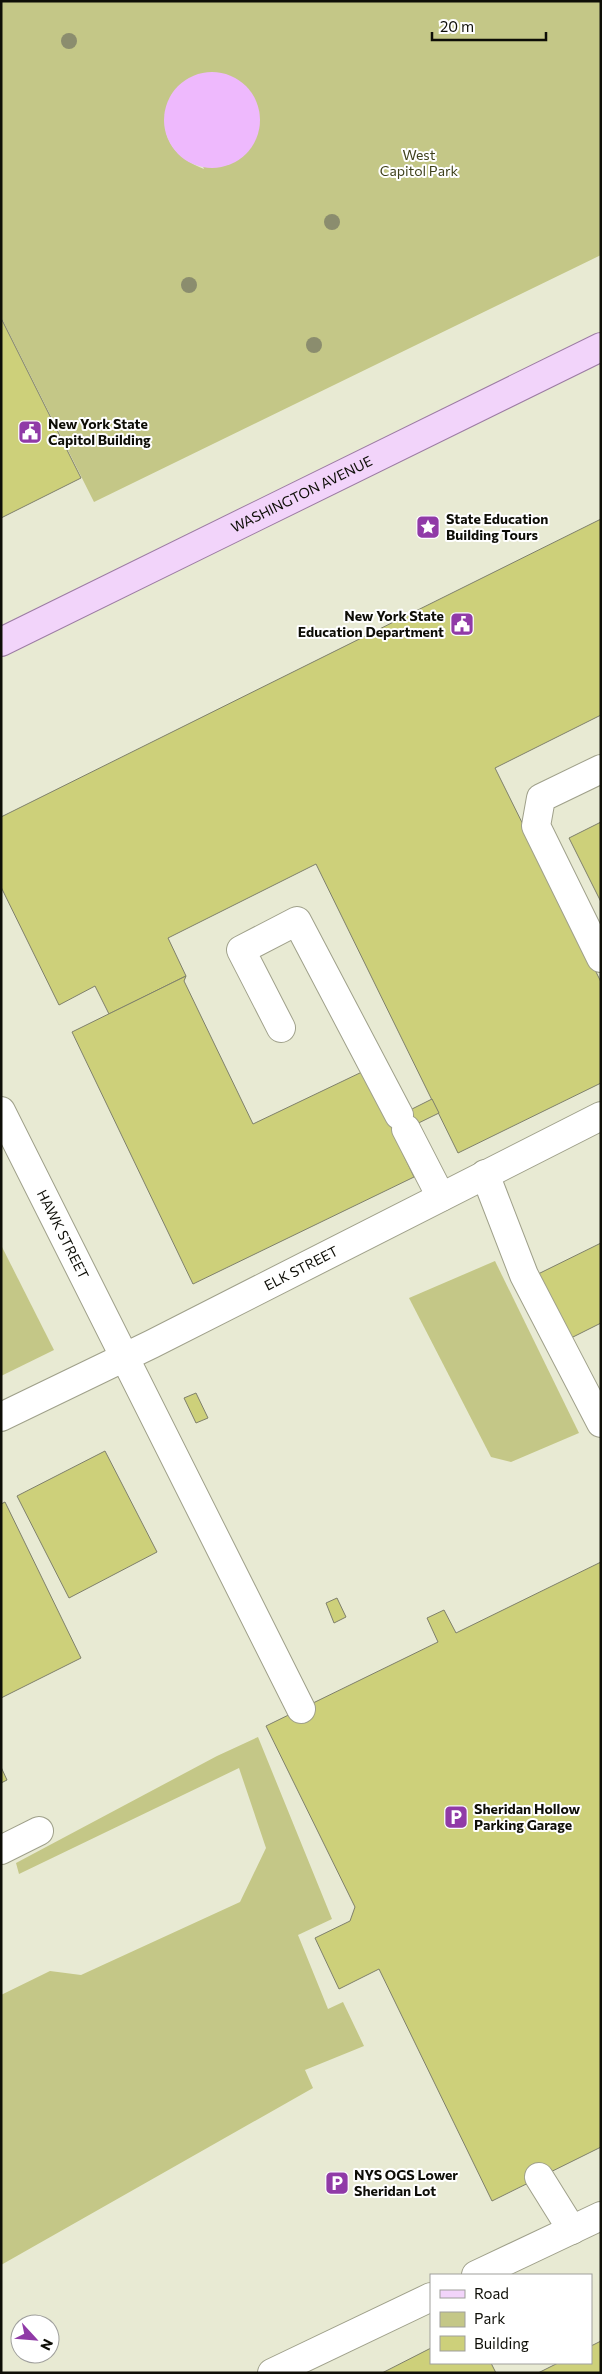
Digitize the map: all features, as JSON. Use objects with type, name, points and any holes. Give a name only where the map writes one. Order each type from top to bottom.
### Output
[{"type":"main road","name":"WASHINGTON AVENUE","points":[[1,642],[601,347]]},
{"type":"street","points":[[601,770],[541,798],[536,826],[601,958]]},
{"type":"street","points":[[281,1028],[240,950],[296,921],[441,1197]]},
{"type":"street","name":"HAWK STREET","points":[[1,1111],[301,1710]]},
{"type":"street","name":"ELK STREET","points":[[1,1418],[601,1116]]},
{"type":"street","points":[[485,1174],[524,1274],[601,1423]]},
{"type":"street","points":[[1,1850],[39,1831]]},
{"type":"street","points":[[540,2177],[572,2230]]},
{"type":"street","points":[[478,2274],[601,2216]]},
{"type":"street","points":[[272,2373],[430,2297]]},
{"type":"green space","name":"West Capitol Park","points":[[1,1],[601,1],[601,255],[94,502],[1,317]],"holes":[[[172,94],[204,169],[182,156],[168,139],[165,119]]]},
{"type":"green space","points":[[1,1245],[54,1350],[1,1376]]},
{"type":"green space","points":[[495,1261],[579,1433],[511,1462],[491,1457],[409,1298]]},
{"type":"green space","points":[[258,1737],[332,1919],[298,1935],[328,2009],[343,2002],[364,2046],[305,2070],[313,2088],[1,2265],[1,1995],[50,1971],[81,1975],[240,1902],[266,1848],[239,1768],[19,1874],[16,1863],[217,1756]]},
{"type":"shaded area","points":[[212,72],[230,75],[246,86],[257,102],[260,120],[257,138],[246,154],[230,165],[212,168],[194,165],[178,154],[167,138],[164,120],[167,102],[178,86],[194,75]]},
{"type":"building","name":"New York State Capitol Building","points":[[1,318],[81,478],[1,518]]},
{"type":"building","points":[[601,519],[601,715],[495,768],[601,982],[601,1083],[458,1153],[316,864],[168,938],[186,976],[109,1014],[95,986],[59,1005],[1,887],[1,817]]},
{"type":"building","points":[[601,822],[601,902],[569,838]]},
{"type":"building","points":[[186,976],[184,981],[253,1124],[364,1071],[388,1121],[432,1099],[439,1113],[394,1135],[414,1177],[193,1284],[72,1032]]},
{"type":"building","points":[[601,1243],[601,1323],[563,1342],[532,1277]]},
{"type":"building","points":[[196,1393],[208,1418],[196,1423],[184,1398]]},
{"type":"building","points":[[105,1451],[157,1552],[69,1598],[17,1496]]},
{"type":"building","points":[[5,1502],[81,1658],[1,1698],[1,1504]]},
{"type":"building","name":"Sheridan Hollow Parking Garage","points":[[601,1562],[601,2147],[492,2201],[379,1969],[339,1989],[315,1938],[350,1921],[355,1907],[266,1726],[438,1642],[427,1618],[444,1610],[456,1633]]},
{"type":"building","points":[[337,1598],[346,1617],[334,1623],[326,1603]]},
{"type":"building","points":[[1,1767],[7,1780],[1,1783]]},
{"type":"building","points":[[601,2341],[601,2373],[538,2373],[556,2364],[592,2364],[592,2346]]},
{"type":"building","points":[[430,2349],[430,2364],[492,2364],[496,2373],[382,2373]]},
{"type":"place","name":"New York State Capitol Building","points":[[30,432]]},
{"type":"place","name":"State Education Building Tours","points":[[428,527]]},
{"type":"place","name":"New York State Education Department","points":[[462,624]]},
{"type":"place","name":"Sheridan Hollow Parking Garage","points":[[456,1817]]},
{"type":"place","name":"NYS OGS Lower Sheridan Lot","points":[[337,2183]]}]
